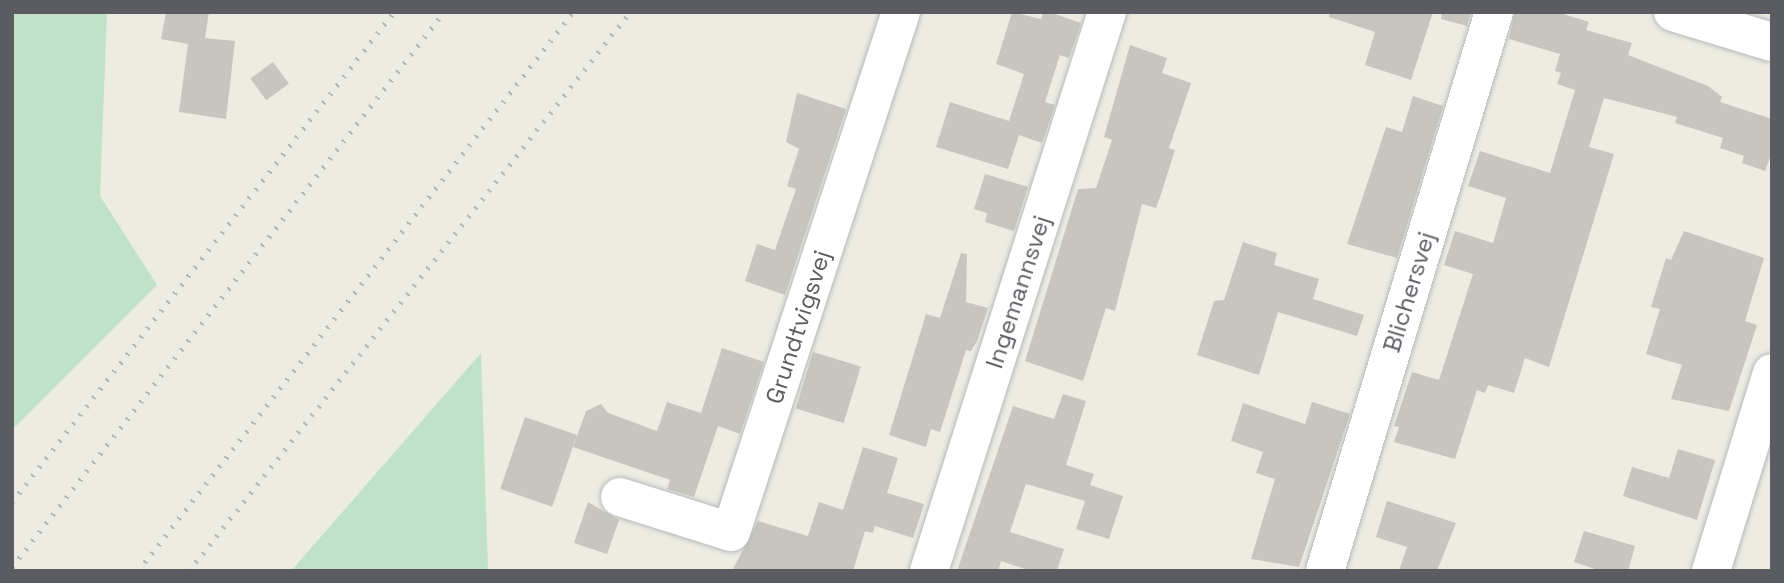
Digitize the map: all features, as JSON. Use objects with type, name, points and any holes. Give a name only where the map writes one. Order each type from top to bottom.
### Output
[{"type":"street","name":"Grundtvigsvej","points":[[620,497],[731,532],[901,12]]},
{"type":"street","name":"Ingemannsvej","points":[[929,571],[1108,12]]},
{"type":"street","name":"Blichersvej","points":[[1325,571],[1494,12]]},
{"type":"street","points":[[1673,12],[1772,42]]},
{"type":"street","points":[[1711,571],[1772,373]]},
{"type":"green space","points":[[12,12],[107,12],[100,196],[157,285],[12,430]]},
{"type":"green space","points":[[481,353],[488,571],[291,571]]},
{"type":"building","points":[[166,12],[209,12],[205,38],[235,41],[226,119],[179,112],[188,44],[161,39]]},
{"type":"building","points":[[1012,12],[1041,19],[1043,12],[1049,12],[1081,23],[1069,58],[1060,55],[1045,102],[1055,105],[1042,143],[1019,135],[1008,169],[936,147],[950,102],[1009,121],[1024,74],[996,64]]},
{"type":"building","points":[[1330,12],[1433,12],[1411,80],[1365,65],[1375,32],[1329,17]]},
{"type":"building","points":[[1442,12],[1471,12],[1467,26],[1441,19]]},
{"type":"building","points":[[1515,12],[1557,12],[1589,22],[1586,30],[1632,43],[1628,55],[1708,86],[1722,97],[1720,102],[1772,119],[1772,152],[1765,171],[1742,163],[1744,156],[1720,148],[1723,138],[1675,123],[1677,117],[1604,98],[1589,147],[1614,154],[1549,367],[1525,358],[1514,393],[1488,385],[1485,393],[1477,390],[1455,459],[1394,442],[1399,427],[1394,426],[1412,372],[1439,380],[1473,274],[1444,265],[1455,231],[1493,243],[1506,198],[1468,186],[1480,151],[1550,173],[1575,90],[1557,84],[1561,73],[1555,71],[1560,54],[1509,39]]},
{"type":"building","points":[[1130,45],[1167,58],[1162,73],[1191,83],[1169,148],[1175,150],[1156,208],[1142,204],[1115,311],[1106,308],[1083,381],[1025,361],[1078,189],[1096,188],[1112,140],[1104,137]]},
{"type":"building","points":[[273,62],[289,84],[266,100],[250,78]]},
{"type":"building","points":[[797,93],[846,109],[785,295],[745,281],[757,244],[775,250],[796,189],[787,186],[799,149],[786,142]]},
{"type":"building","points":[[1413,96],[1443,106],[1397,258],[1347,244],[1386,127],[1402,132]]},
{"type":"building","points":[[985,174],[1028,187],[1014,231],[985,222],[987,213],[974,209]]},
{"type":"building","points":[[1684,231],[1764,258],[1745,321],[1757,325],[1729,411],[1671,399],[1682,365],[1646,354],[1660,309],[1651,307],[1666,258],[1671,260]]},
{"type":"building","points":[[1243,242],[1277,253],[1274,265],[1319,279],[1313,299],[1364,315],[1357,336],[1278,312],[1259,375],[1197,355],[1214,301],[1224,300]]},
{"type":"building","points":[[961,253],[967,254],[966,302],[988,308],[977,341],[971,351],[966,350],[940,432],[931,429],[926,447],[889,435],[926,314],[940,318]]},
{"type":"building","points":[[722,348],[764,362],[740,434],[718,426],[694,497],[667,489],[670,480],[573,447],[586,411],[601,404],[608,413],[657,431],[667,402],[701,413]]},
{"type":"building","points":[[813,352],[861,367],[844,423],[796,408]]},
{"type":"building","points":[[1063,394],[1086,401],[1066,465],[1094,474],[1090,485],[1123,496],[1109,539],[1076,529],[1085,501],[1026,484],[1010,532],[1064,549],[1057,571],[1031,571],[1001,561],[998,571],[957,571],[1013,406],[1054,419]]},
{"type":"building","points":[[1312,402],[1350,414],[1299,567],[1251,559],[1275,479],[1256,473],[1263,452],[1231,441],[1243,403],[1305,424]]},
{"type":"building","points":[[525,417],[577,435],[552,507],[500,489]]},
{"type":"building","points":[[863,447],[898,458],[887,493],[924,504],[913,538],[875,526],[873,533],[865,531],[853,571],[732,571],[758,521],[808,536],[819,502],[843,510]]},
{"type":"building","points":[[1678,449],[1715,460],[1697,520],[1623,496],[1632,467],[1669,478]]},
{"type":"building","points":[[1387,501],[1456,523],[1437,571],[1399,571],[1407,547],[1376,537]]},
{"type":"building","points":[[588,502],[619,520],[607,554],[574,543]]},
{"type":"building","points":[[1584,531],[1635,546],[1628,571],[1601,571],[1574,562]]},
{"type":"railway","points":[[12,502],[394,12]]},
{"type":"railway","points":[[12,567],[444,12]]},
{"type":"railway","points":[[138,571],[573,12]]},
{"type":"railway","points":[[189,571],[630,12]]}]
